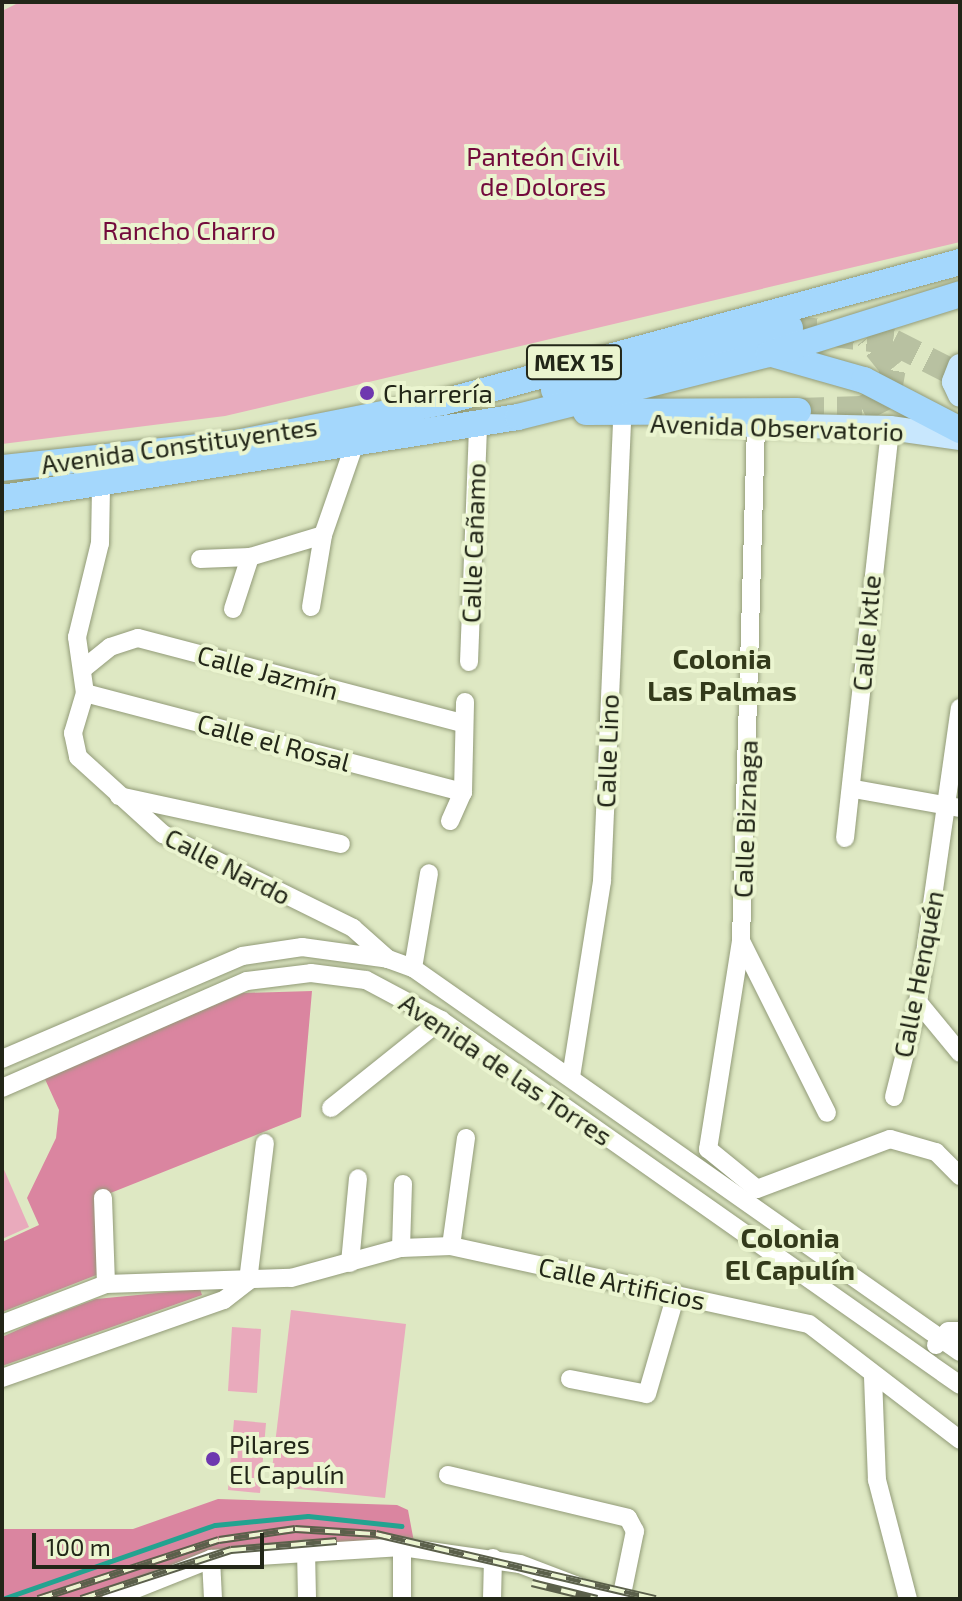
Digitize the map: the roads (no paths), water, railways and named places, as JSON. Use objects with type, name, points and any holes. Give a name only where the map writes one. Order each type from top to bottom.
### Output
[{"type":"highway","name":"Avenida Constituyentes","points":[[2,468],[310,428],[443,402],[960,262]]},
{"type":"highway","name":"Avenida Constituyentes","points":[[2,498],[101,487],[518,417],[769,354],[960,294]]},
{"type":"highway","points":[[310,428],[536,396],[790,328]]},
{"type":"highway","points":[[769,354],[864,380],[960,430]]},
{"type":"highway","points":[[518,417],[596,411],[798,411]]},
{"type":"main road","points":[[960,366],[954,382],[960,395]]},
{"type":"main road","name":"Avenida Observatorio","points":[[596,411],[622,421],[890,428],[960,438]]},
{"type":"street","name":"Calle Lino","points":[[571,1077],[601,894],[622,421]]},
{"type":"street","name":"Calle Cañamo","points":[[469,662],[478,425]]},
{"type":"street","name":"Calle Biznaga","points":[[756,425],[741,941],[708,1149],[757,1189],[890,1139],[936,1152],[960,1176]]},
{"type":"street","name":"Calle Ixtle","points":[[845,838],[854,789],[890,428]]},
{"type":"street","points":[[311,607],[323,535],[355,443]]},
{"type":"street","points":[[85,693],[77,637],[100,543],[101,487]]},
{"type":"street","points":[[200,559],[250,557],[323,535]]},
{"type":"street","points":[[233,609],[250,557]]},
{"type":"street","name":"Calle Jazmín","points":[[83,669],[110,647],[138,638],[459,722]]},
{"type":"street","name":"Calle Nardo","points":[[85,693],[73,733],[78,757],[116,795],[163,834],[353,928],[388,959]]},
{"type":"street","name":"Calle el Rosal","points":[[85,693],[463,792]]},
{"type":"street","points":[[450,821],[463,792],[459,722],[465,702]]},
{"type":"street","name":"Calle Henquén","points":[[894,1097],[918,1002],[953,806],[960,708]]},
{"type":"street","points":[[854,789],[953,806]]},
{"type":"street","points":[[116,795],[341,844]]},
{"type":"street","points":[[413,968],[429,873]]},
{"type":"street","points":[[741,941],[827,1113]]},
{"type":"street","name":"Avenida de las Torres","points":[[2,1059],[242,956],[302,947],[388,959],[413,968],[515,1038],[960,1352]]},
{"type":"street","name":"Avenida de las Torres","points":[[2,1088],[213,993],[278,975],[366,980],[441,1020],[960,1385]]},
{"type":"street","points":[[918,1002],[960,1053]]},
{"type":"street","points":[[331,1108],[441,1020]]},
{"type":"street","points":[[496,1059],[515,1038]]},
{"type":"street","points":[[23,1050],[35,1073]]},
{"type":"street","points":[[451,1246],[466,1138]]},
{"type":"street","points":[[248,1281],[265,1143]]},
{"type":"street","points":[[350,1263],[358,1178]]},
{"type":"street","points":[[401,1248],[403,1184]]},
{"type":"street","points":[[103,1198],[106,1284]]},
{"type":"street","name":"Calle Artificios","points":[[2,1324],[106,1284],[248,1281],[350,1263],[401,1248],[451,1246],[809,1324],[873,1377],[960,1440]]},
{"type":"street","name":"Calle Artificios","points":[[2,1378],[86,1344],[224,1300],[248,1281]]},
{"type":"street","points":[[570,1379],[647,1394],[676,1294]]},
{"type":"street","points":[[925,1360],[940,1338],[960,1331]]},
{"type":"street","points":[[873,1377],[877,1480],[908,1599]]},
{"type":"street","points":[[448,1475],[628,1518],[635,1531],[621,1599]]},
{"type":"street","points":[[402,1547],[402,1599]]},
{"type":"street","points":[[111,1599],[139,1593],[211,1559],[306,1550],[402,1547],[493,1558],[576,1592],[612,1599]]},
{"type":"street","points":[[306,1550],[307,1599]]},
{"type":"street","points":[[492,1599],[493,1558]]},
{"type":"street","points":[[211,1559],[213,1599]]},
{"type":"waterway","points":[[2,1599],[215,1525],[308,1516],[401,1526]]},
{"type":"tunnel","points":[[790,328],[893,342],[960,376]]},
{"type":"tunnel","points":[[798,411],[862,409],[888,396],[893,368],[868,337]]},
{"type":"railway","points":[[38,1599],[219,1540],[295,1529],[376,1534],[656,1599]]},
{"type":"railway","points":[[81,1599],[231,1550],[337,1541]]},
{"type":"railway","points":[[532,1583],[597,1599]]},
{"type":"place","name":"Charrería","points":[[367,393]]},
{"type":"place","name":"Pilares El Capulín","points":[[213,1459]]},
{"type":"district","name":"Colonia Las Palmas","points":[[722,674]]},
{"type":"district","name":"Colonia El Capulín","points":[[790,1253]]},
{"type":"park label","name":"Panteón Civil de Dolores","points":[[543,171]]},
{"type":"park label","name":"Rancho Charro","points":[[189,230]]}]
